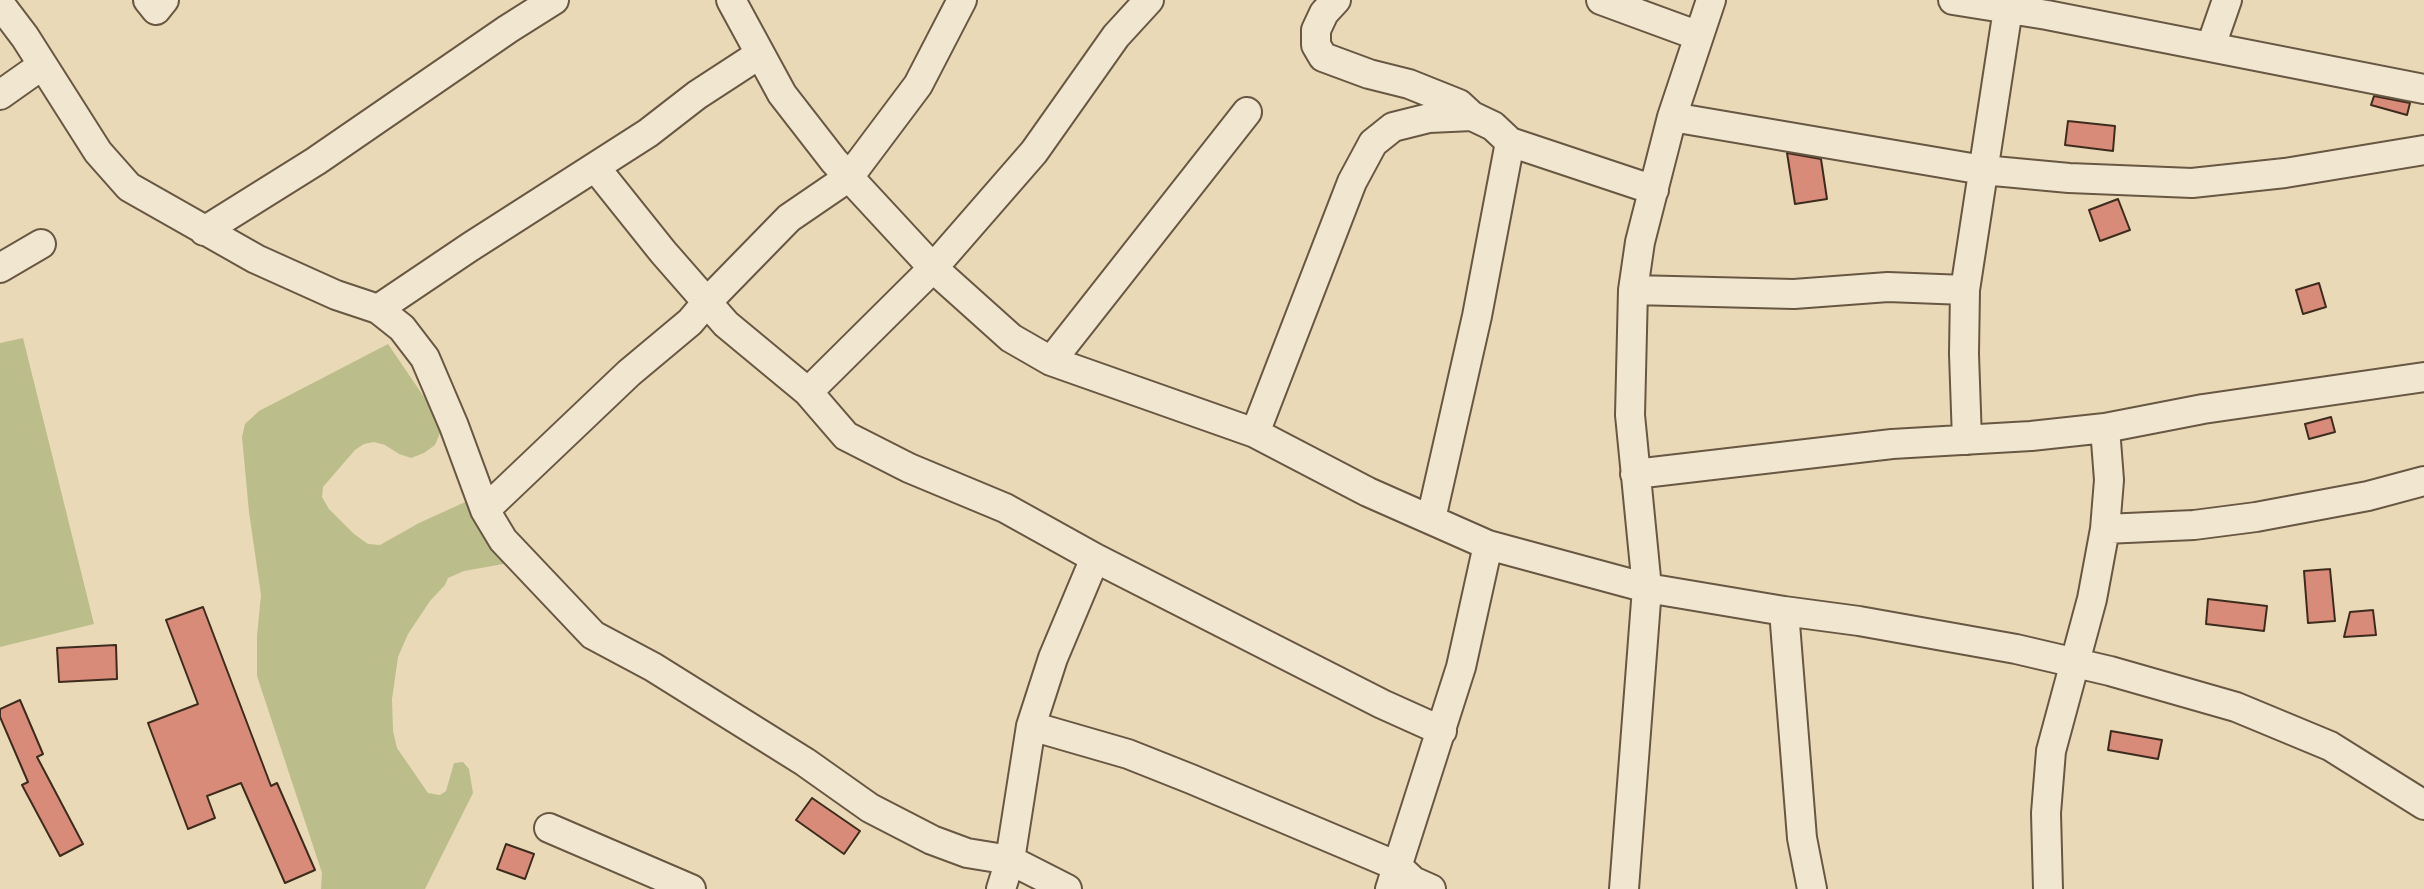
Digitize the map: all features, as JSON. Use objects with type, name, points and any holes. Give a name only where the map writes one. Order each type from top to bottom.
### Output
[{"type":"street","points":[[148,0],[156,10],[164,0]]},
{"type":"street","points":[[731,0],[782,94],[849,177],[933,268],[1011,338],[1051,361],[1255,433],[1368,492],[1488,545],[1647,588],[1872,623],[2016,649],[2211,700],[2330,746],[2424,805]]},
{"type":"street","points":[[485,510],[629,373],[690,323],[789,218],[849,177],[918,85],[962,0]]},
{"type":"street","points":[[808,393],[933,268],[1034,152],[1116,36],[1149,0]]},
{"type":"street","points":[[1336,0],[1324,13],[1316,30],[1316,45],[1323,57],[1369,74],[1409,84],[1459,104],[1472,116],[1493,126],[1510,142],[1654,190]]},
{"type":"street","points":[[1601,0],[1699,36]]},
{"type":"street","points":[[1624,889],[1647,588],[1630,415],[1633,290],[1640,242],[1672,117],[1711,0]]},
{"type":"street","points":[[1953,0],[2211,46],[2424,89]]},
{"type":"street","points":[[2211,46],[2227,0]]},
{"type":"street","points":[[204,231],[316,161],[543,3]]},
{"type":"street","points":[[0,4],[25,37],[98,152],[129,187],[256,258],[324,290],[378,309],[402,328],[425,358],[485,510],[503,540],[593,635],[653,667],[805,762],[870,808],[932,840],[967,853],[1010,860],[1067,889]]},
{"type":"street","points":[[1967,440],[1965,290],[2008,9]]},
{"type":"street","points":[[378,309],[648,133],[697,95],[760,54]]},
{"type":"street","points":[[0,95],[41,66]]},
{"type":"street","points":[[1369,74],[1391,100],[1395,111],[1393,127]]},
{"type":"street","points":[[1051,361],[1247,112]]},
{"type":"street","points":[[1255,433],[1352,182],[1373,143],[1393,127],[1429,118],[1472,116]]},
{"type":"street","points":[[1672,117],[1983,170],[2069,178],[2192,183],[2285,173],[2424,150]]},
{"type":"street","points":[[1431,519],[1477,316],[1510,142]]},
{"type":"street","points":[[595,167],[663,252],[726,324],[808,393],[846,436],[909,468],[1005,508],[1096,558],[1382,704],[1442,731]]},
{"type":"street","points":[[0,268],[41,244]]},
{"type":"street","points":[[1633,290],[1794,294],[1888,287],[1965,290]]},
{"type":"street","points":[[1636,474],[1879,446],[2105,428],[2203,409],[2424,377]]},
{"type":"street","points":[[2048,889],[2046,813],[2051,751],[2092,599],[2105,529],[2109,480],[2105,428]]},
{"type":"street","points":[[2105,529],[2256,517],[2368,496],[2424,481]]},
{"type":"street","points":[[1393,878],[1461,667],[1488,545]]},
{"type":"street","points":[[1001,889],[1010,860],[1031,726],[1053,658],[1096,558]]},
{"type":"street","points":[[1784,611],[1802,838],[1812,889]]},
{"type":"street","points":[[1031,726],[1128,754],[1393,878],[1413,881],[1431,889]]},
{"type":"street","points":[[550,828],[691,889]]},
{"type":"green space","points":[[23,338],[94,624],[0,647],[0,343]]},
{"type":"green space","points":[[388,344],[439,419],[440,433],[435,445],[411,458],[385,445],[374,442],[364,444],[355,450],[323,487],[322,497],[329,509],[354,534],[368,544],[380,545],[419,523],[474,498],[509,563],[464,571],[448,578],[408,634],[398,657],[392,699],[393,731],[397,748],[428,793],[440,795],[446,791],[454,763],[463,762],[469,769],[473,793],[425,889],[321,889],[322,873],[257,676],[261,595],[242,437],[245,424],[259,411]]},
{"type":"building","points":[[2374,96],[2410,103],[2407,115],[2371,105]]},
{"type":"building","points":[[2068,121],[2115,126],[2113,151],[2065,145]]},
{"type":"building","points":[[1787,153],[1821,159],[1827,199],[1795,204]]},
{"type":"building","points":[[2118,199],[2130,230],[2100,241],[2089,210]]},
{"type":"building","points":[[2319,283],[2326,307],[2303,314],[2296,290]]},
{"type":"building","points":[[2331,417],[2335,432],[2309,439],[2305,424]]},
{"type":"building","points":[[2330,569],[2335,621],[2308,623],[2304,571]]},
{"type":"building","points":[[2208,599],[2267,606],[2264,631],[2206,624]]},
{"type":"building","points":[[203,607],[271,786],[277,783],[315,870],[285,883],[241,783],[207,796],[215,818],[188,829],[148,723],[198,704],[166,620]]},
{"type":"building","points":[[2373,610],[2376,635],[2344,637],[2350,612]]},
{"type":"building","points":[[116,645],[117,679],[59,682],[57,648]]},
{"type":"building","points":[[20,700],[43,754],[37,757],[83,844],[60,856],[22,785],[28,782],[0,717],[0,709]]},
{"type":"building","points":[[2111,731],[2162,740],[2158,759],[2108,750]]},
{"type":"building","points":[[812,798],[860,831],[844,854],[796,820]]},
{"type":"building","points":[[506,844],[534,854],[525,879],[497,869]]}]
